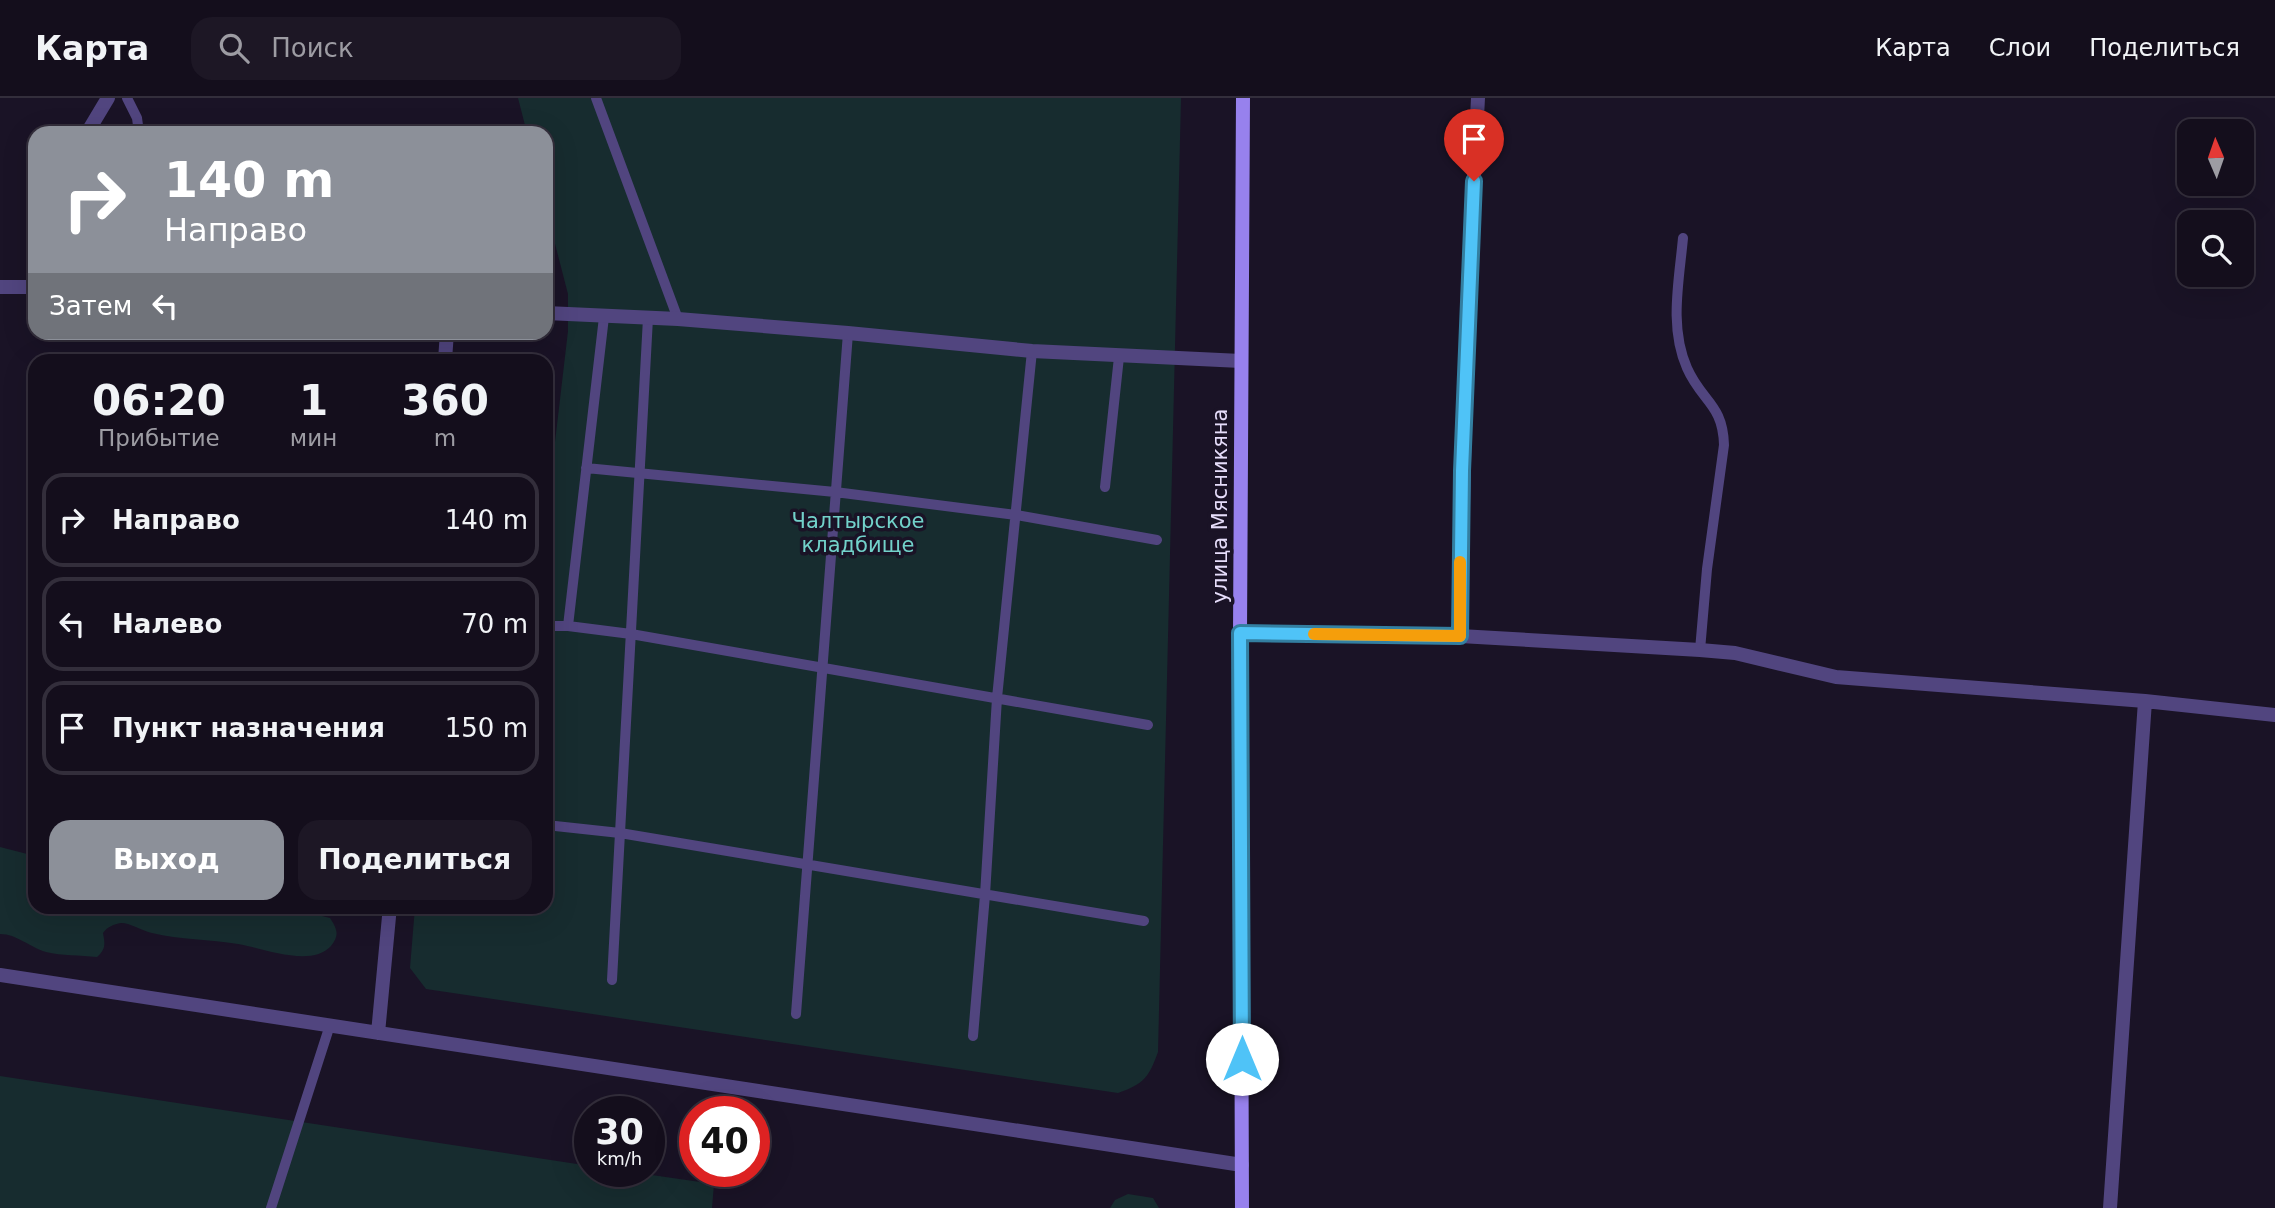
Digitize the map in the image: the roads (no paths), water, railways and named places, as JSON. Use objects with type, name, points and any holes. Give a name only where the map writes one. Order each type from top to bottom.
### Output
[{"type":"street","points":[[91,126],[108,98]]},
{"type":"street","name":"улица Мясникяна","points":[[1242,1208],[1240,633],[1243,98]]},
{"type":"street","points":[[1460,636],[1468,291],[1478,98]]},
{"type":"street","points":[[0,287],[28,287]]},
{"type":"street","points":[[553,313],[678,319],[1032,351],[1241,361]]},
{"type":"street","points":[[1240,633],[1460,636],[1700,650],[1758,658],[1836,677],[2145,701],[2275,715]]},
{"type":"street","points":[[2110,1208],[2145,701]]},
{"type":"street","points":[[378,1033],[389,914]]},
{"type":"street","points":[[0,975],[1242,1165]]},
{"type":"lane","points":[[127,98],[138,126]]},
{"type":"lane","points":[[596,98],[678,319]]},
{"type":"lane","points":[[1683,238],[1675,321],[1680,347],[1697,388],[1718,412],[1724,428],[1700,650]]},
{"type":"lane","points":[[568,626],[604,317]]},
{"type":"lane","points":[[612,980],[648,318]]},
{"type":"lane","points":[[796,1014],[848,333]]},
{"type":"lane","points":[[973,1036],[997,698],[1032,351]]},
{"type":"lane","points":[[1105,486],[1119,356]]},
{"type":"lane","points":[[586,468],[835,492],[1016,515],[1157,540]]},
{"type":"lane","points":[[553,626],[631,634],[1148,725]]},
{"type":"lane","points":[[553,826],[620,833],[1144,920]]},
{"type":"lane","points":[[271,1208],[330,1025]]},
{"type":"park label","name":"Чалтырское кладбище","points":[[858,533]]}]
